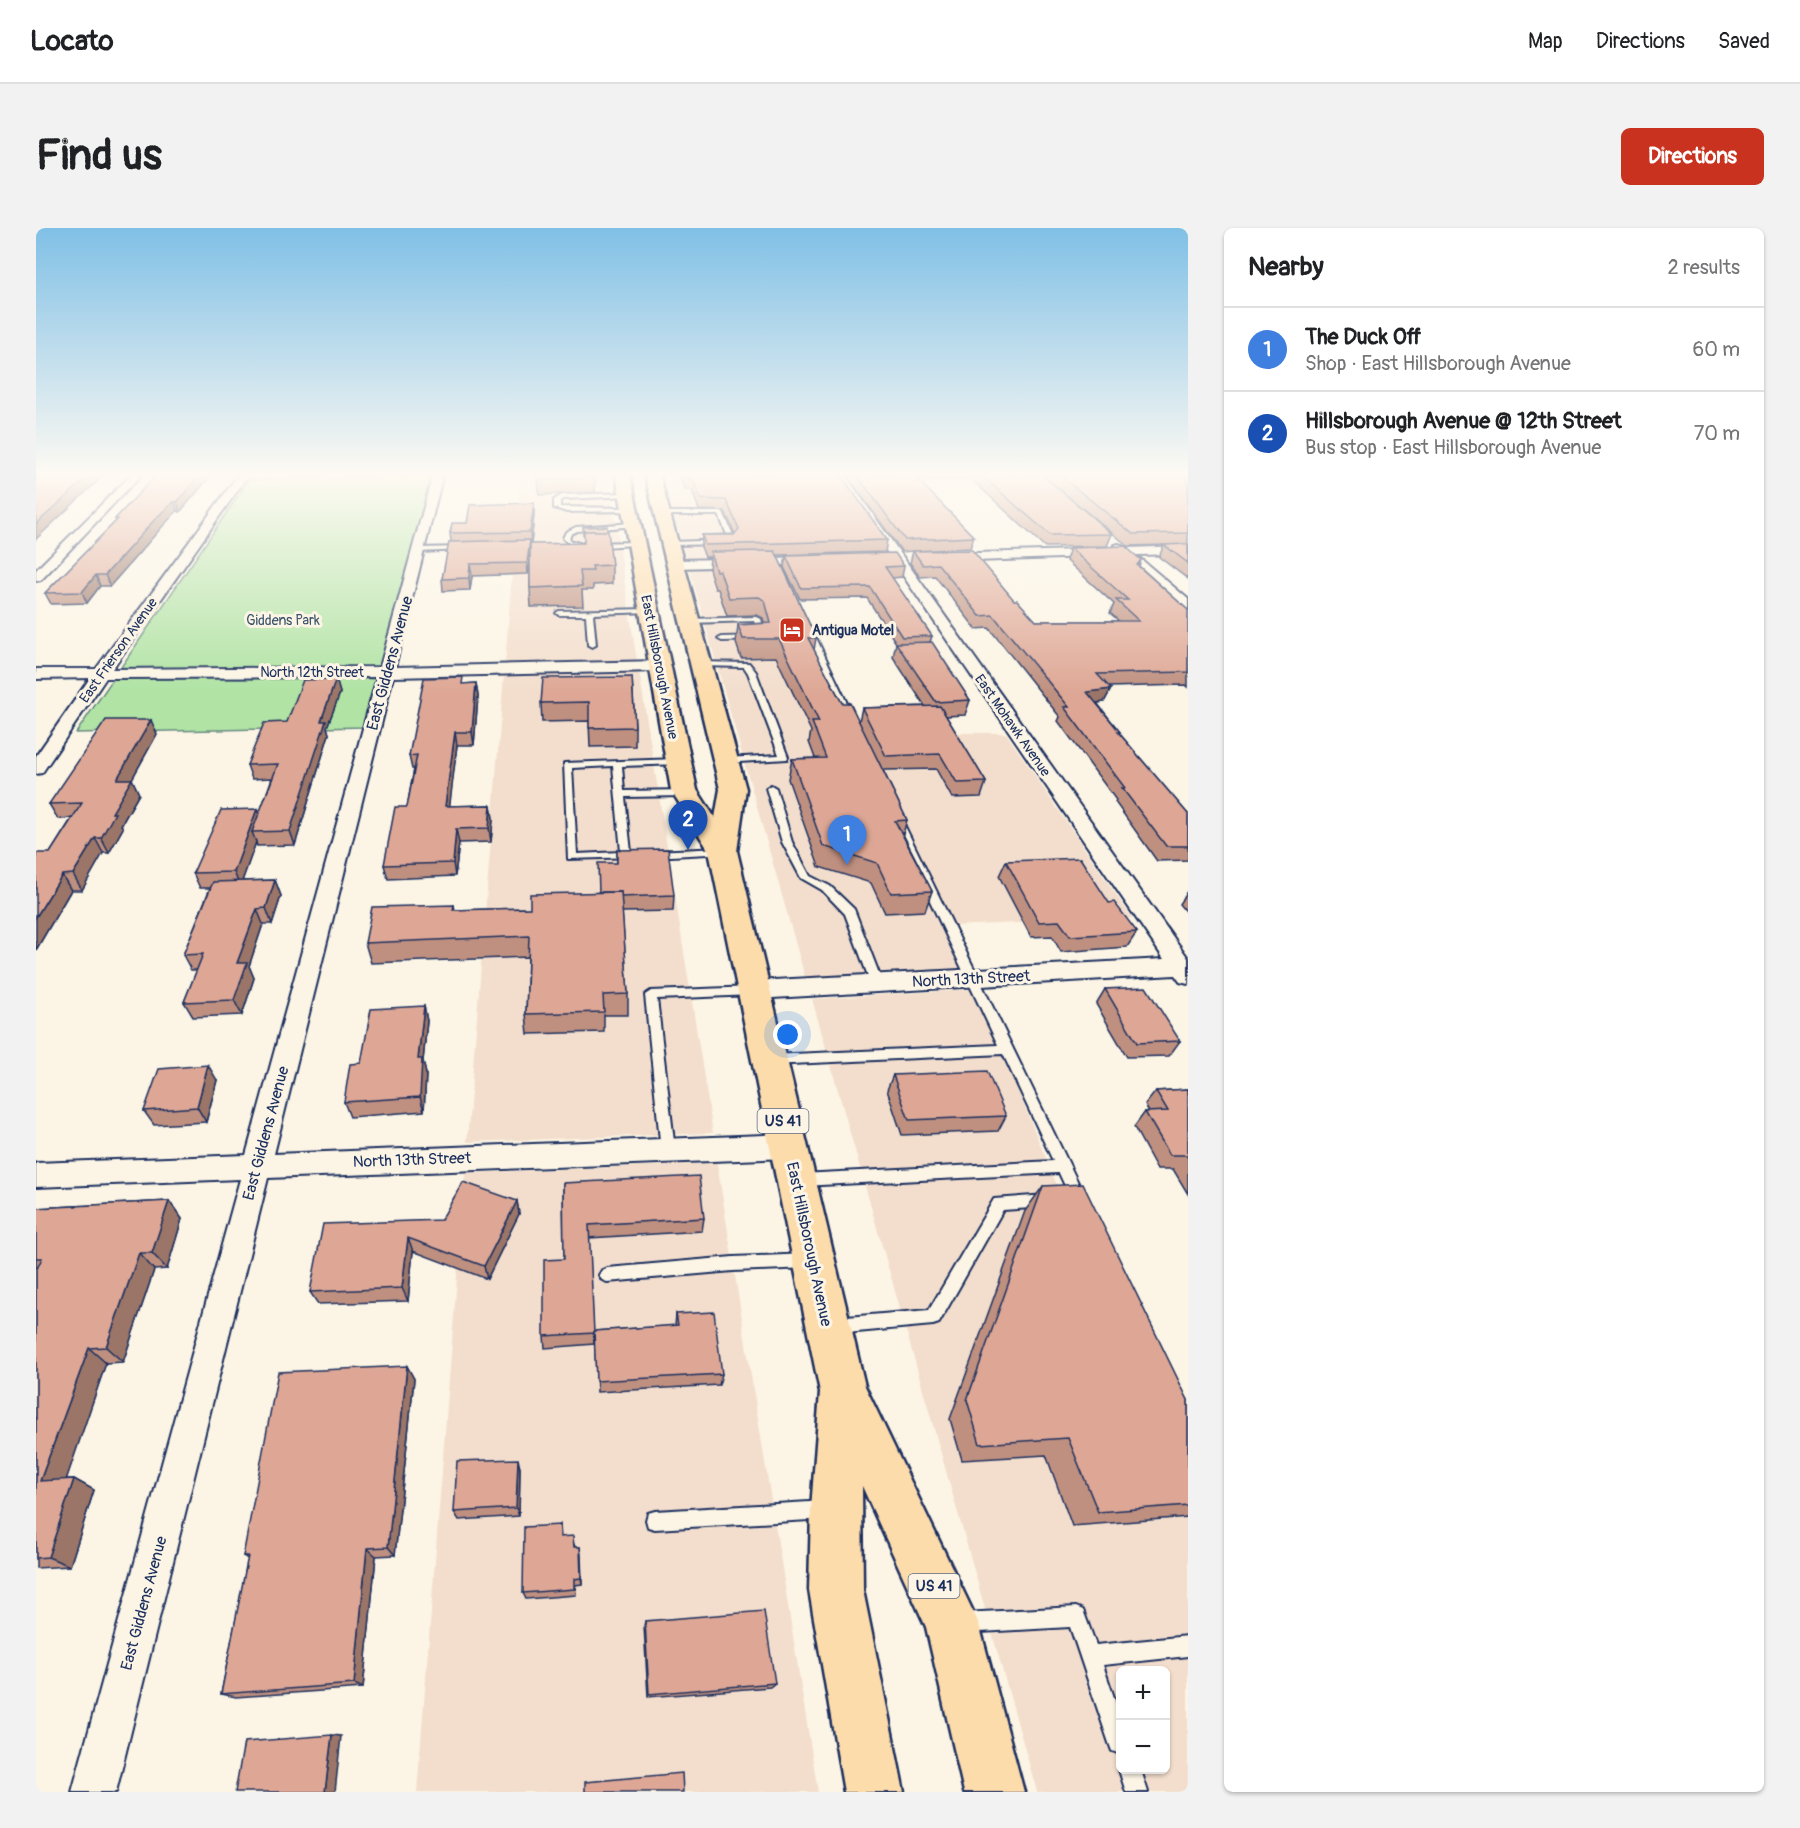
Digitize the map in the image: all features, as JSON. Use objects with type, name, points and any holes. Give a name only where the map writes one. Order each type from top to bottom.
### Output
[{"type":"main road","name":"East Hillsborough Avenue","points":[[638,547],[678,762],[686,793],[723,851],[843,1391],[952,1624],[994,1792]]},
{"type":"main road","points":[[638,547],[655,560],[676,564]]},
{"type":"main road","name":"East Hillsborough Avenue","points":[[672,547],[733,789],[723,851]]},
{"type":"main road","points":[[659,666],[679,670],[707,688]]},
{"type":"main road","name":"East Hillsborough Avenue","points":[[843,1391],[836,1509],[836,1590],[874,1792]]},
{"type":"street","points":[[36,577],[65,547]]},
{"type":"street","name":"East Frierson Avenue","points":[[36,769],[192,547]]},
{"type":"street","name":"East Giddens Avenue","points":[[94,1792],[419,547]]},
{"type":"street","name":"East Mohawk Avenue","points":[[889,547],[1186,970]]},
{"type":"street","points":[[1118,547],[1188,606]]},
{"type":"street","points":[[933,558],[1188,550]]},
{"type":"street","points":[[676,564],[779,567],[831,561]]},
{"type":"street","name":"North 12th Street","points":[[36,674],[387,672],[659,666]]},
{"type":"street","name":"North 13th Street","points":[[754,990],[973,978],[1186,970]]},
{"type":"street","name":"North 13th Street","points":[[36,1175],[788,1146]]},
{"type":"lane","points":[[418,550],[475,548]]},
{"type":"lane","points":[[559,613],[650,611]]},
{"type":"lane","points":[[589,612],[592,645]]},
{"type":"lane","points":[[690,621],[757,619],[764,638],[722,639]]},
{"type":"lane","points":[[806,625],[856,731]]},
{"type":"lane","points":[[701,664],[746,665],[752,672],[784,757],[726,761]]},
{"type":"lane","points":[[678,762],[567,765],[572,857],[723,851]]},
{"type":"lane","points":[[617,764],[626,855]]},
{"type":"lane","points":[[771,788],[787,842],[806,878],[826,888],[850,912],[878,984]]},
{"type":"lane","points":[[620,794],[686,793]]},
{"type":"lane","points":[[828,1326],[933,1317],[999,1204],[1081,1204],[891,807]]},
{"type":"lane","points":[[668,1150],[651,995],[754,990]]},
{"type":"lane","points":[[769,1060],[1007,1049]]},
{"type":"lane","points":[[796,1180],[1063,1167]]},
{"type":"lane","points":[[607,1275],[733,1264],[813,1261]]},
{"type":"lane","points":[[655,1520],[836,1509]]},
{"type":"lane","points":[[952,1624],[1076,1617],[1116,1731]]},
{"type":"lane","points":[[1090,1656],[1188,1646]]},
{"type":"lane","points":[[1131,1774],[1137,1792]]},
{"type":"shaded area","points":[[514,547],[619,547],[637,661],[505,664]]},
{"type":"shaded area","points":[[683,547],[756,547],[761,559],[687,561]]},
{"type":"shaded area","points":[[763,566],[825,732],[1006,733],[1132,918],[951,926],[967,968],[805,977],[689,567]]},
{"type":"shaded area","points":[[639,671],[713,1133],[467,1142],[504,674]]},
{"type":"shaded area","points":[[976,989],[1188,1502],[1188,1792],[1037,1792],[812,999]]},
{"type":"shaded area","points":[[717,1163],[818,1792],[417,1792],[465,1173]]},
{"type":"green space","name":"Giddens Park","points":[[203,547],[413,547],[365,727],[76,733]]},
{"type":"building","points":[[90,547],[130,547],[105,575],[96,575],[82,592],[45,593]]},
{"type":"building","points":[[448,547],[529,547],[527,563],[470,564],[469,578],[442,579]]},
{"type":"building","points":[[530,547],[610,547],[612,565],[592,566],[593,571],[580,571],[582,586],[530,588]]},
{"type":"building","points":[[1126,547],[1141,560],[1137,565],[1188,610],[1188,672],[1097,674],[1111,689],[1087,692],[1188,814],[1188,846],[1166,846],[1064,707],[1069,707],[993,615],[980,616],[938,564],[923,565],[913,551],[972,550],[1014,600],[1017,600],[1036,621],[1139,621],[1116,600],[1128,600],[1070,548]]},
{"type":"building","points":[[1167,547],[1188,547],[1188,563]]},
{"type":"building","points":[[775,551],[816,638],[808,638],[842,703],[850,703],[907,820],[895,821],[932,891],[891,893],[877,863],[823,846],[792,759],[826,758],[812,722],[819,722],[779,639],[743,639],[738,625],[771,623],[765,601],[759,597],[729,598],[720,571],[716,571],[710,552]]},
{"type":"building","points":[[895,553],[904,566],[885,567],[932,636],[902,637],[870,587],[801,588],[786,556]]},
{"type":"building","points":[[932,642],[970,700],[936,702],[896,643]]},
{"type":"building","points":[[463,677],[462,684],[476,683],[472,732],[455,732],[445,806],[491,805],[489,828],[456,829],[453,863],[384,865],[395,807],[407,807],[417,755],[409,756],[424,678]]},
{"type":"building","points":[[632,677],[635,727],[589,728],[589,702],[541,703],[543,678]]},
{"type":"building","points":[[336,679],[321,721],[326,721],[290,831],[252,832],[278,764],[247,765],[264,723],[287,722],[303,680]]},
{"type":"building","points":[[940,706],[986,782],[957,783],[940,754],[886,756],[862,708]]},
{"type":"building","points":[[106,720],[151,720],[117,779],[132,779],[112,813],[115,813],[101,838],[95,838],[73,874],[62,875],[36,917],[36,853],[50,853],[82,803],[49,804]]},
{"type":"building","points":[[257,809],[234,872],[193,873],[221,810]]},
{"type":"building","points":[[668,849],[674,895],[621,897],[621,892],[599,892],[598,863],[617,863],[617,850]]},
{"type":"building","points":[[1080,858],[1109,903],[1114,902],[1137,932],[1070,936],[1059,921],[1039,922],[1006,861]]},
{"type":"building","points":[[275,880],[266,908],[257,909],[237,963],[247,963],[234,1000],[184,1002],[203,954],[183,955],[213,882]]},
{"type":"building","points":[[621,892],[628,994],[603,995],[604,1012],[526,1014],[529,936],[365,943],[372,907],[454,905],[453,910],[530,908],[530,894]]},
{"type":"building","points":[[1146,987],[1180,1041],[1137,1043],[1105,989]]},
{"type":"building","points":[[424,1006],[418,1059],[422,1059],[420,1097],[344,1102],[350,1064],[361,1063],[371,1009]]},
{"type":"building","points":[[208,1065],[197,1107],[144,1111],[159,1069]]},
{"type":"building","points":[[987,1071],[1006,1116],[909,1120],[893,1075]]},
{"type":"building","points":[[1188,1089],[1188,1158],[1186,1155],[1170,1155],[1145,1112],[1168,1111],[1156,1091]]},
{"type":"building","points":[[699,1176],[704,1218],[589,1225],[594,1333],[544,1336],[544,1260],[564,1259],[563,1183]]},
{"type":"building","points":[[463,1182],[517,1201],[484,1266],[408,1238],[402,1288],[310,1292],[323,1224],[441,1220]]},
{"type":"building","points":[[1083,1184],[1188,1400],[1188,1505],[1098,1512],[1068,1438],[980,1444],[967,1400],[1043,1186]]},
{"type":"building","points":[[169,1201],[152,1253],[139,1253],[106,1347],[89,1348],[40,1481],[74,1479],[48,1557],[36,1558],[36,1271],[42,1258],[36,1258],[36,1208]]},
{"type":"building","points":[[714,1312],[722,1374],[596,1381],[594,1331],[678,1325],[676,1314]]},
{"type":"building","points":[[407,1366],[388,1547],[367,1548],[354,1684],[221,1694],[248,1556],[243,1556],[278,1372]]},
{"type":"building","points":[[518,1459],[516,1508],[454,1512],[457,1461]]},
{"type":"building","points":[[560,1525],[560,1537],[573,1536],[574,1547],[580,1547],[581,1578],[574,1579],[574,1589],[523,1593],[524,1527]]},
{"type":"building","points":[[764,1611],[775,1683],[649,1694],[645,1621]]},
{"type":"building","points":[[332,1735],[325,1792],[235,1792],[244,1742]]},
{"type":"building","points":[[682,1773],[683,1792],[585,1792],[585,1782]]},
{"type":"place","name":"Antigua Motel","points":[[792,630]]},
{"type":"place","name":"Hillsborough Avenue @ 12th Street","points":[[688,850]]},
{"type":"place","name":"The Duck Off","points":[[847,865]]}]
